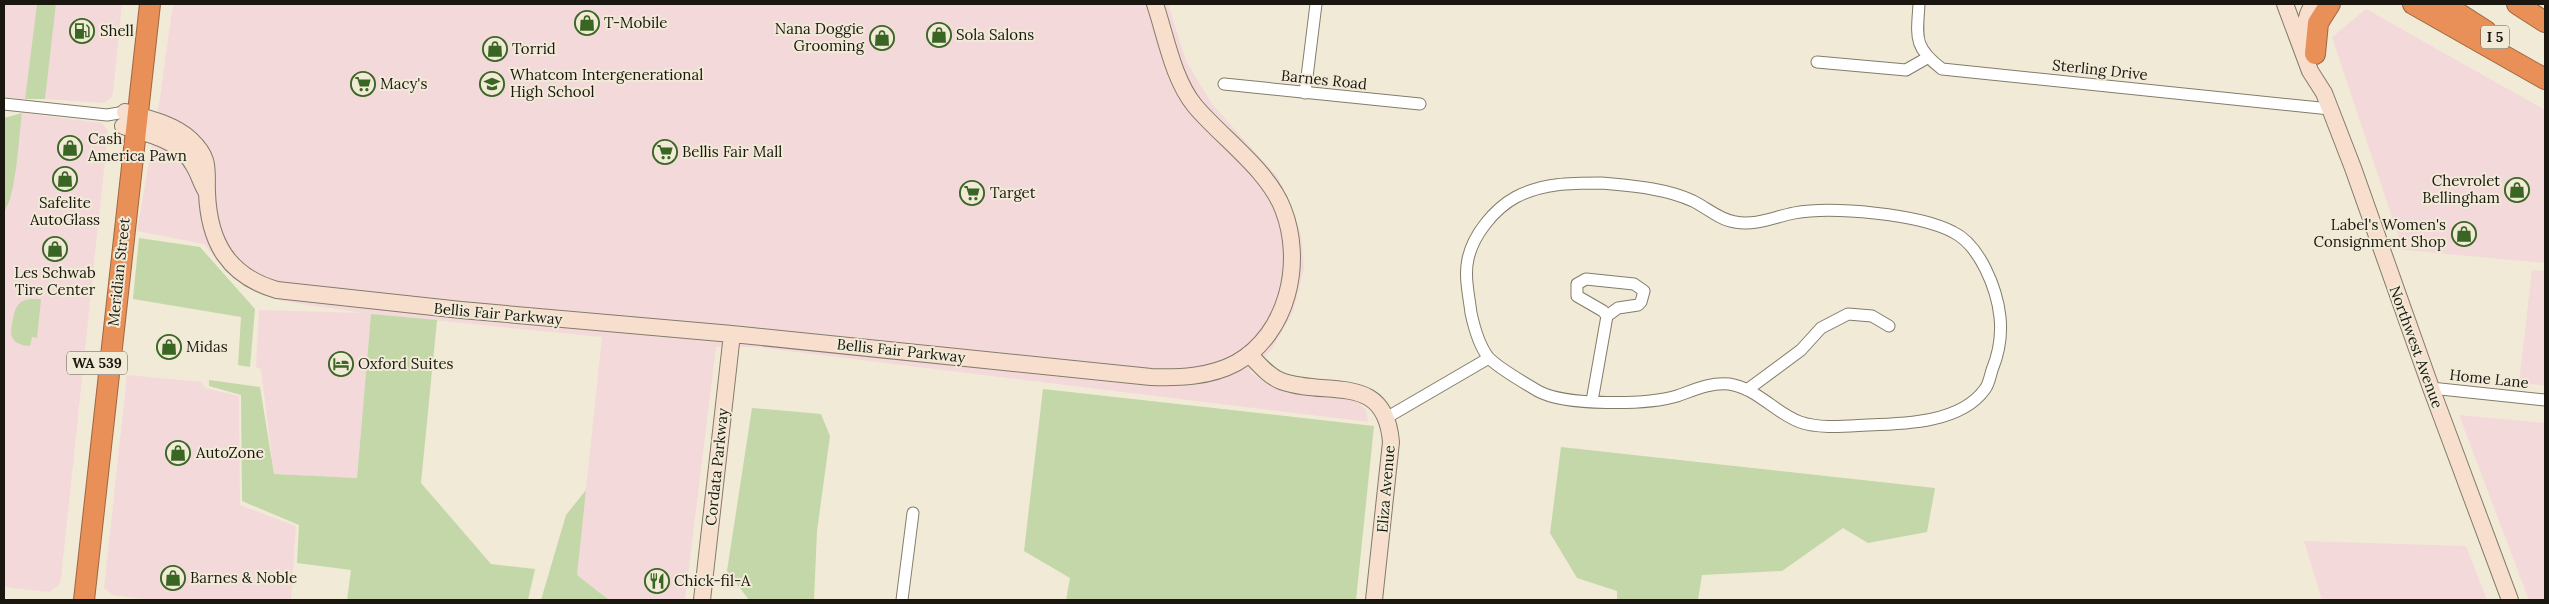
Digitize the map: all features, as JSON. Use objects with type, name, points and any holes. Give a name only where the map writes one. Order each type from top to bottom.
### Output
[{"type":"highway","name":"Meridian Street","points":[[72,600],[137,4]]},
{"type":"highway","name":"Meridian Street","points":[[84,600],[109,362],[125,120],[150,4]]},
{"type":"highway","points":[[2314,54],[2318,23],[2330,4]]},
{"type":"highway","points":[[2413,4],[2545,79]]},
{"type":"highway","name":"I 5","points":[[2444,4],[2545,69]]},
{"type":"highway","points":[[2518,5],[2545,22]]},
{"type":"highway","points":[[109,259],[112,279],[105,351],[109,362]]},
{"type":"street","name":"Bellis Fair Parkway","points":[[125,120],[179,148],[194,166],[206,191],[213,233],[220,250],[239,272],[264,286],[300,294],[434,308],[732,334],[1151,377],[1178,378],[1199,375],[1235,364],[1249,354],[1272,327],[1288,294],[1292,273],[1293,248],[1288,226],[1277,196],[1266,181],[1188,95],[1182,84],[1155,4]]},
{"type":"street","points":[[1305,93],[1316,4]]},
{"type":"street","points":[[1817,62],[1906,70],[1928,58],[1917,39],[1919,4]]},
{"type":"street","name":"Northwest Avenue","points":[[2285,4],[2310,71],[2327,101]]},
{"type":"street","points":[[2293,4],[2312,4]]},
{"type":"street","name":"Northwest Avenue","points":[[2312,4],[2308,10],[2305,31],[2320,68],[2327,101],[2430,388],[2510,600]]},
{"type":"street","name":"Sterling Drive","points":[[1928,58],[1942,69],[2327,101]]},
{"type":"street","name":"Barnes Road","points":[[1224,84],[1420,104]]},
{"type":"street","points":[[4,104],[125,120]]},
{"type":"street","points":[[1601,183],[1668,192],[1692,201],[1734,222],[1756,223],[1792,213],[1835,211],[1865,212],[1928,223],[1956,233],[1974,252],[1987,269],[2000,315],[2001,337],[1997,358],[1985,389],[1963,408],[1943,417],[1894,424],[1843,426],[1803,423],[1780,412],[1748,390],[1728,384],[1704,387],[1675,396],[1632,402],[1570,400],[1542,393],[1489,358],[1473,322],[1468,289],[1467,261],[1474,242],[1485,225],[1505,204],[1531,191],[1551,184],[1601,183]]},
{"type":"street","points":[[1592,401],[1606,316],[1603,311],[1577,296],[1578,284],[1581,281],[1634,284],[1644,291],[1641,302],[1638,305],[1618,308],[1606,316]]},
{"type":"street","points":[[1748,390],[1801,350],[1821,328],[1848,314],[1872,316],[1889,326]]},
{"type":"street","name":"Cordata Parkway","points":[[702,600],[732,334]]},
{"type":"street","name":"Eliza Avenue","points":[[1249,354],[1268,374],[1281,381],[1354,390],[1366,395],[1376,402],[1386,418],[1391,442],[1374,600]]},
{"type":"street","points":[[1386,418],[1489,358]]},
{"type":"street","name":"Home Lane","points":[[2430,388],[2545,400]]},
{"type":"street","points":[[902,600],[913,513]]},
{"type":"shaded area","points":[[4,4],[37,4],[25,99],[4,97]]},
{"type":"shaded area","points":[[56,4],[122,4],[113,93],[111,98],[103,103],[45,99]]},
{"type":"shaded area","name":"Bellis Fair Mall","points":[[173,4],[1168,4],[1186,61],[1212,104],[1277,176],[1287,196],[1301,234],[1304,268],[1293,312],[1272,349],[1250,372],[1269,385],[1289,392],[1354,400],[1366,409],[1368,422],[755,347],[716,347],[685,600],[609,600],[577,575],[602,337],[371,314],[357,478],[274,474],[261,369],[256,367],[259,310],[364,313],[281,301],[241,283],[218,262],[204,244],[137,231],[159,104]]},
{"type":"shaded area","points":[[2366,9],[2545,110],[2545,263],[2403,250],[2332,37]]},
{"type":"shaded area","points":[[22,113],[102,123],[108,131],[61,579],[59,585],[49,592],[4,587],[4,212],[8,207],[13,180]]},
{"type":"shaded area","points":[[2532,270],[2545,271],[2545,386],[2519,382]]},
{"type":"shaded area","points":[[127,375],[202,382],[205,388],[239,396],[240,505],[296,526],[291,600],[150,600],[112,595],[104,588]]},
{"type":"shaded area","points":[[2459,415],[2545,423],[2545,600],[2529,600]]},
{"type":"shaded area","points":[[2304,541],[2466,546],[2487,600],[2322,600]]},
{"type":"green space","points":[[37,4],[56,4],[45,99],[25,99]]},
{"type":"green space","points":[[22,113],[14,180],[8,205],[4,212],[4,118]]},
{"type":"green space","points":[[139,238],[200,247],[255,309],[250,367],[238,365],[241,317],[133,299]]},
{"type":"green space","points":[[30,299],[41,299],[37,338],[32,337],[30,346],[15,341],[12,338],[11,330],[17,307],[21,302]]},
{"type":"green space","points":[[371,314],[437,320],[421,483],[491,564],[535,569],[528,600],[347,600],[351,570],[297,563],[299,525],[242,501],[241,395],[209,386],[209,380],[260,387],[274,474],[357,478]]},
{"type":"green space","points":[[1043,389],[1374,426],[1356,600],[1066,600],[1070,578],[1024,551]]},
{"type":"green space","points":[[752,408],[821,414],[830,436],[817,531],[814,600],[749,600],[727,571]]},
{"type":"green space","points":[[1561,447],[1935,488],[1927,532],[1868,543],[1843,528],[1782,571],[1702,575],[1698,600],[1617,600],[1617,591],[1577,578],[1550,533]]},
{"type":"green space","points":[[586,490],[577,575],[609,600],[541,600],[566,515]]},
{"type":"place","name":"T-Mobile","points":[[587,23]]},
{"type":"place","name":"Shell","points":[[82,31]]},
{"type":"place","name":"Sola Salons","points":[[939,35]]},
{"type":"place","name":"Nana Doggie Grooming","points":[[882,38]]},
{"type":"place","name":"Torrid","points":[[495,49]]},
{"type":"place","name":"Macy's","points":[[363,84]]},
{"type":"place","name":"Whatcom Intergenerational High School","points":[[492,84]]},
{"type":"place","name":"Cash America Pawn","points":[[70,148]]},
{"type":"place","name":"Bellis Fair Mall","points":[[665,152]]},
{"type":"place","name":"Safelite AutoGlass","points":[[65,179]]},
{"type":"place","name":"Chevrolet Bellingham","points":[[2517,190]]},
{"type":"place","name":"Target","points":[[972,193]]},
{"type":"place","name":"Label's Women's Consignment Shop","points":[[2464,234]]},
{"type":"place","name":"Les Schwab Tire Center","points":[[55,249]]},
{"type":"place","name":"Midas","points":[[169,347]]},
{"type":"place","name":"Oxford Suites","points":[[341,364]]},
{"type":"place","name":"AutoZone","points":[[178,453]]},
{"type":"place","name":"Barnes & Noble","points":[[173,578]]},
{"type":"place","name":"Chick-fil-A","points":[[657,581]]}]
